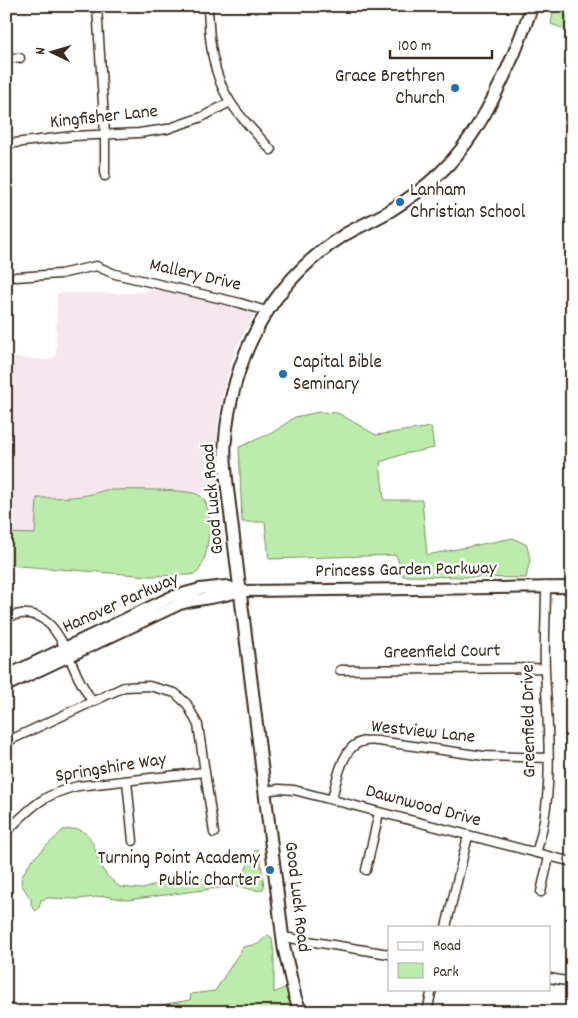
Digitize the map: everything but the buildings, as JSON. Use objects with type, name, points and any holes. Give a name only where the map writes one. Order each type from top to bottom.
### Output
[{"type":"main road","name":"Good Luck Road","points":[[301,1012],[295,997],[283,937],[228,493],[226,440],[231,400],[239,369],[266,311],[294,276],[345,235],[388,212],[412,196],[440,173],[467,142],[486,111],[514,51],[532,6]]},
{"type":"street","points":[[97,6],[105,135],[105,176]]},
{"type":"street","points":[[208,6],[212,52],[219,78],[230,102],[271,150]]},
{"type":"street","points":[[6,58],[20,58]]},
{"type":"street","name":"Kingfisher Lane","points":[[6,144],[73,136],[139,133],[167,128],[202,117],[230,102]]},
{"type":"street","name":"Mallery Drive","points":[[16,277],[60,274],[96,266],[115,274],[240,303],[266,311]]},
{"type":"street","name":"Hanover Parkway","points":[[6,686],[171,597],[200,589],[226,586],[240,591]]},
{"type":"street","name":"Greenfield Drive","points":[[536,853],[543,824],[548,758],[545,668],[546,586]]},
{"type":"street","name":"Princess Garden Parkway","points":[[240,591],[572,586]]},
{"type":"street","points":[[6,618],[22,614],[36,616],[46,621],[55,631],[92,701]]},
{"type":"street","name":"Hanover Parkway","points":[[6,676],[67,652]]},
{"type":"street","name":"Greenfield Court","points":[[340,670],[545,668]]},
{"type":"street","points":[[6,742],[119,688],[136,685],[149,686],[175,693],[187,704],[198,725],[214,833]]},
{"type":"street","name":"Westview Lane","points":[[332,799],[338,774],[349,751],[356,744],[365,741],[386,742],[484,756],[548,758]]},
{"type":"street","name":"Springshire Way","points":[[6,832],[31,808],[44,798],[58,791],[78,786],[205,772]]},
{"type":"street","points":[[127,781],[133,841]]},
{"type":"street","name":"Dawnwood Drive","points":[[265,791],[289,789],[572,862]]},
{"type":"street","points":[[366,870],[379,813]]},
{"type":"street","points":[[446,926],[468,836]]},
{"type":"street","points":[[541,892],[549,857]]},
{"type":"street","points":[[283,937],[388,954]]},
{"type":"street","points":[[550,978],[572,982]]},
{"type":"street","points":[[427,1012],[432,990]]},
{"type":"shaded area","points":[[174,288],[257,308],[236,348],[222,394],[217,432],[218,492],[105,490],[97,493],[57,498],[37,498],[35,535],[6,533],[6,357],[48,360],[56,356],[57,293],[132,293]]},
{"type":"green space","points":[[554,6],[572,6],[572,32],[551,24]]},
{"type":"green space","points":[[319,412],[338,413],[376,435],[431,427],[434,448],[404,454],[380,462],[384,500],[422,500],[427,555],[513,538],[527,545],[530,560],[526,578],[403,576],[396,555],[269,559],[265,522],[242,522],[239,447],[272,433],[295,417]]},
{"type":"green space","points":[[105,490],[170,491],[195,493],[201,496],[208,508],[209,529],[207,549],[197,573],[190,575],[150,576],[6,565],[6,533],[35,534],[37,498],[80,496]]},
{"type":"green space","points":[[76,829],[82,831],[91,840],[103,870],[120,887],[143,889],[170,879],[228,877],[244,873],[252,855],[257,849],[260,854],[264,887],[262,890],[252,890],[234,886],[127,900],[105,896],[78,899],[48,898],[41,900],[36,911],[31,906],[31,899],[22,886],[23,874],[31,861],[63,830]]},
{"type":"green space","points":[[268,935],[272,938],[274,955],[274,993],[292,984],[301,1012],[119,1012],[190,1000],[191,994],[215,991],[243,947],[258,944]]},
{"type":"place","name":"Grace Brethren Church","points":[[455,88]]},
{"type":"place","name":"Lanham Christian School","points":[[400,202]]},
{"type":"place","name":"Capital Bible Seminary","points":[[283,374]]},
{"type":"place","name":"Turning Point Academy Public Charter","points":[[270,870]]}]
